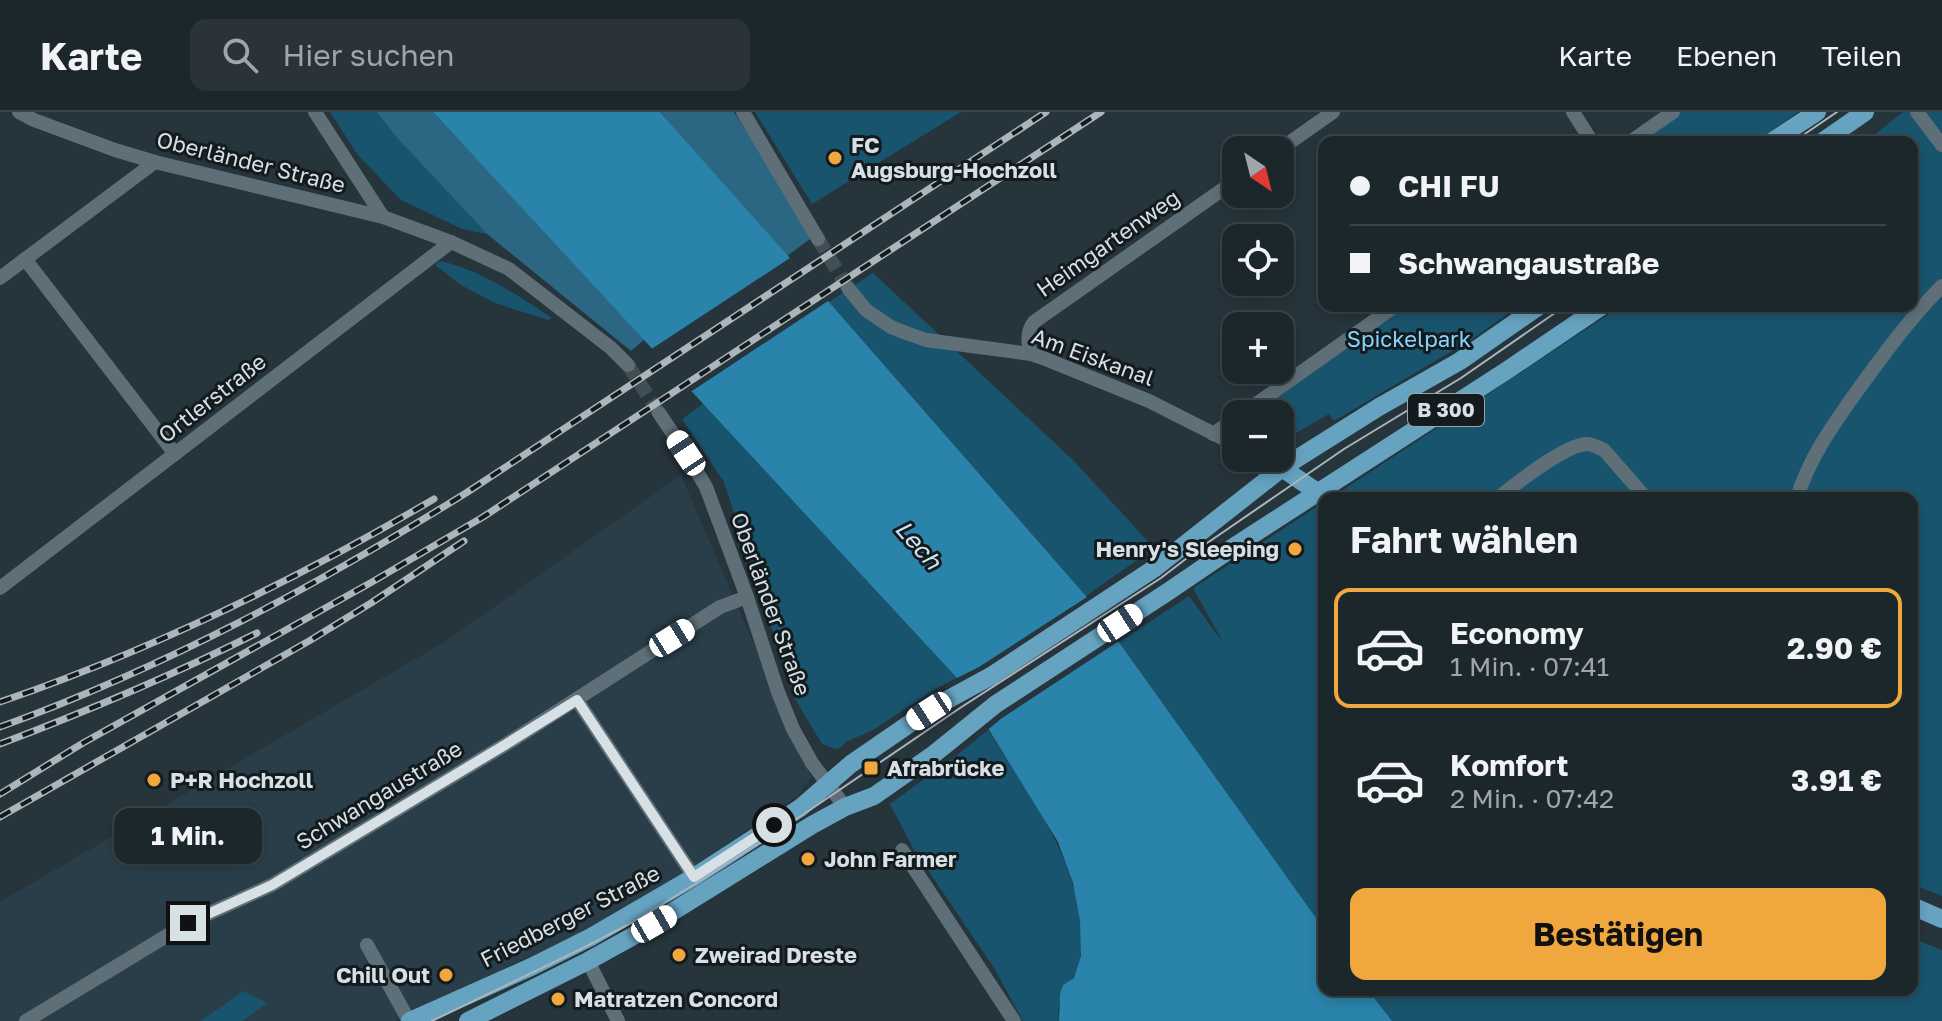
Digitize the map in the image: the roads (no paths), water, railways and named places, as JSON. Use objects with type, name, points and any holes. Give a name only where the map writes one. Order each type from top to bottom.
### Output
[{"type":"main road","points":[[1780,136],[1817,112]]},
{"type":"main road","points":[[1831,136],[1865,112]]},
{"type":"main road","name":"Friedberger Straße","points":[[1294,460],[1460,361],[1530,312]]},
{"type":"main road","name":"Friedberger Straße","points":[[1326,492],[1593,312]]},
{"type":"main road","name":"Friedberger Straße","points":[[410,1021],[440,1015],[591,937],[694,877],[800,808],[851,764],[912,722],[991,676],[1155,568],[1277,472]]},
{"type":"main road","points":[[1288,472],[1318,492]]},
{"type":"main road","name":"Friedberger Straße","points":[[468,1021],[588,961],[674,912],[812,825],[874,796],[934,754],[996,704],[1318,498]]},
{"type":"main road","points":[[1918,909],[1942,919]]},
{"type":"street","name":"Oberländer Straße","points":[[19,112],[115,150],[383,217],[451,242],[509,269],[611,348],[628,365]]},
{"type":"street","name":"Oberländer Straße","points":[[315,112],[383,217]]},
{"type":"street","points":[[743,112],[818,239]]},
{"type":"street","points":[[1294,139],[1333,112]]},
{"type":"street","points":[[1573,112],[1588,136]]},
{"type":"street","points":[[1639,136],[1673,112]]},
{"type":"street","points":[[1917,112],[1942,145]]},
{"type":"street","points":[[0,278],[155,162]]},
{"type":"street","name":"Heimgartenweg","points":[[1031,354],[1029,328],[1034,322],[1222,190]]},
{"type":"street","name":"Ortlerstraße","points":[[0,588],[451,242]]},
{"type":"street","points":[[25,259],[175,454]]},
{"type":"street","points":[[1799,492],[1805,472],[1841,414],[1895,339],[1942,286]]},
{"type":"street","name":"Am Eiskanal","points":[[848,288],[866,310],[891,327],[926,340],[1031,354],[1135,395],[1222,438]]},
{"type":"street","points":[[1262,400],[1386,312]]},
{"type":"street","name":"Oberländer Straße","points":[[659,413],[706,487],[787,714],[812,763],[845,807]]},
{"type":"street","points":[[1213,434],[1222,428]]},
{"type":"street","points":[[1507,492],[1554,459],[1585,444],[1604,450],[1641,492]]},
{"type":"street","name":"Schwangaustraße","points":[[26,1021],[188,923],[272,885],[508,743],[720,607],[747,597]]},
{"type":"street","points":[[577,700],[694,877]]},
{"type":"street","points":[[902,850],[1014,1021]]},
{"type":"street","points":[[367,945],[410,1021]]},
{"type":"street","points":[[588,961],[618,1021]]},
{"type":"water","name":"Lech","points":[[433,112],[660,112],[1086,596],[1318,921],[1318,996],[1373,996],[1392,1021],[1059,1021],[1063,985],[1074,978],[1081,956],[1080,921],[1073,883],[1058,842],[957,678]]},
{"type":"tunnel","points":[[818,239],[848,288]]},
{"type":"tunnel","points":[[628,365],[659,413]]},
{"type":"tram line","points":[[1802,136],[1837,112]]},
{"type":"tram line","points":[[432,1021],[635,921],[703,879],[1161,578],[1344,449],[1461,378],[1556,312]]},
{"type":"railway","points":[[0,727],[62,704],[181,651],[296,592],[410,527],[1046,112]]},
{"type":"railway","points":[[0,794],[83,743],[483,517],[1101,112]]},
{"type":"railway","points":[[0,702],[113,660],[222,611],[329,558],[434,499]]},
{"type":"railway","points":[[0,817],[309,641],[464,541]]},
{"type":"railway","points":[[0,744],[130,692],[257,633]]},
{"type":"place","name":"FC Augsburg-Hochzoll","points":[[835,158]]},
{"type":"place","name":"Henry's Sleeping","points":[[1295,549]]},
{"type":"place","name":"Afrabrücke","points":[[871,768]]},
{"type":"place","name":"P+R Hochzoll","points":[[154,780]]},
{"type":"place","name":"John Farmer","points":[[808,859]]},
{"type":"place","name":"Zweirad Dreste","points":[[679,955]]},
{"type":"place","name":"Chill Out","points":[[446,975]]},
{"type":"place","name":"Matratzen Concord","points":[[558,999]]},
{"type":"park label","name":"Spickelpark","points":[[1409,339]]}]
